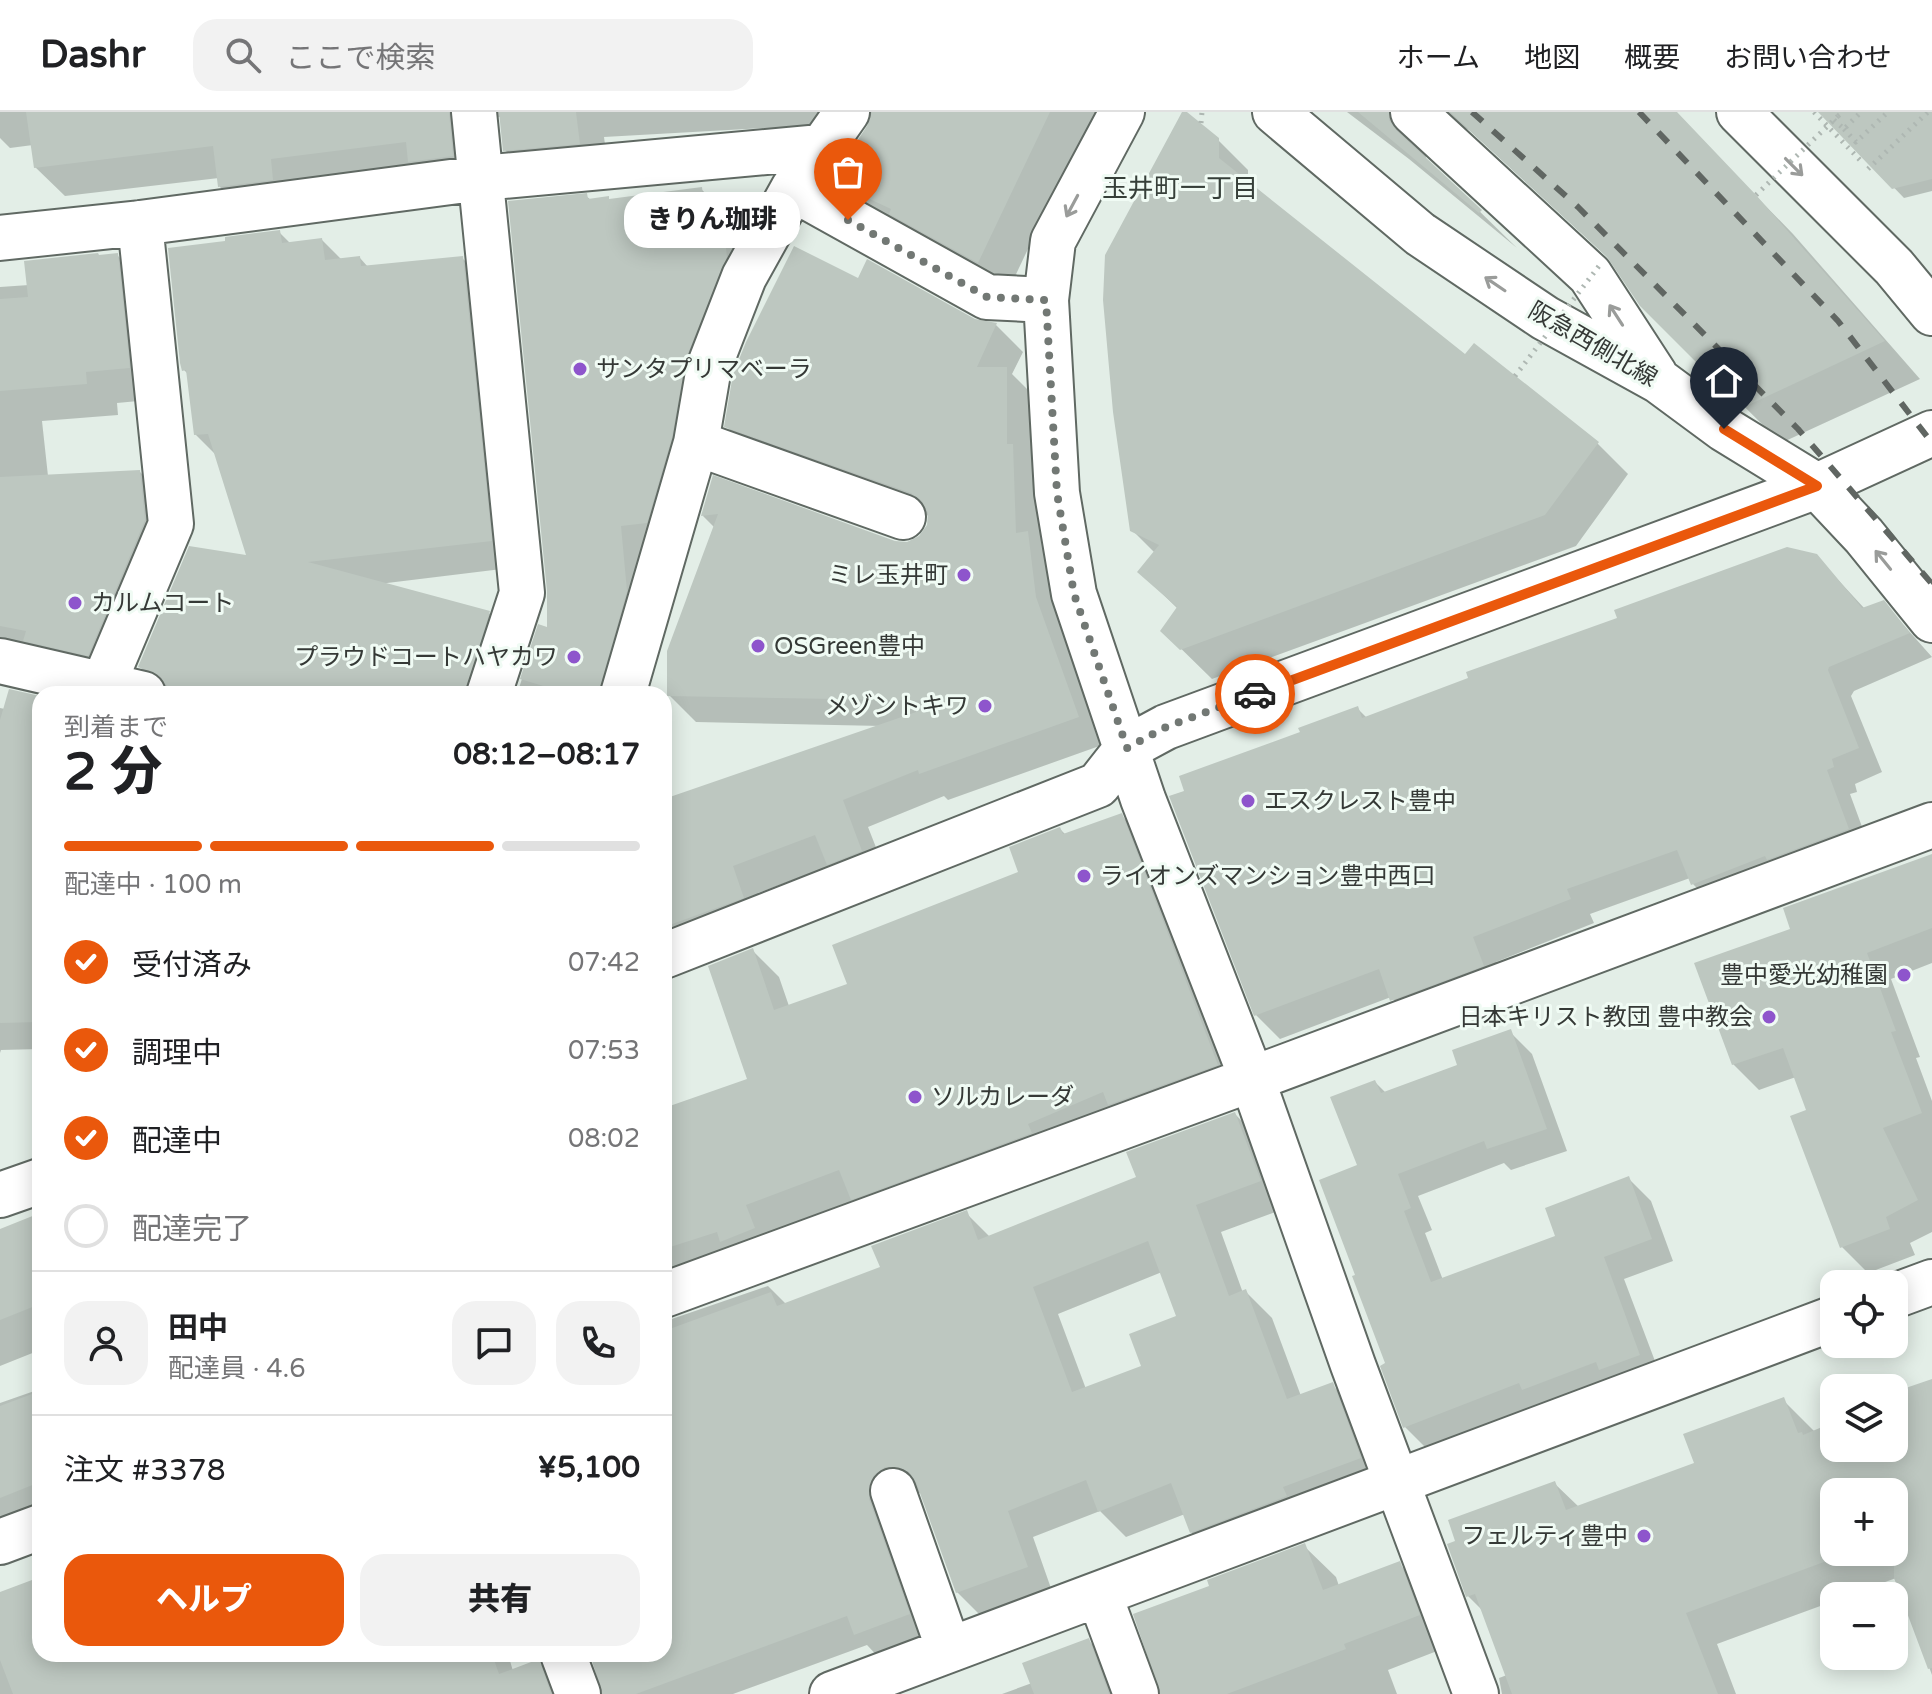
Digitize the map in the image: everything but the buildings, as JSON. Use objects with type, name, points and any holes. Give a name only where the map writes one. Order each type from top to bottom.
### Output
[{"type":"street","points":[[474,112],[522,593],[492,686]]},
{"type":"street","points":[[625,686],[696,443],[709,367],[744,277],[793,189],[847,112]]},
{"type":"street","points":[[1122,112],[1053,241],[1046,300],[1057,493],[1074,594],[1143,799],[1252,1079],[1476,1694]]},
{"type":"street","name":"阪急西側北線","points":[[1275,112],[1420,234],[1545,318],[1659,381],[1724,429],[1817,486],[1864,536],[1932,620]]},
{"type":"street","points":[[1413,112],[1590,275],[1659,381]]},
{"type":"street","points":[[1739,112],[1894,267],[1932,313]]},
{"type":"street","points":[[0,238],[140,223],[481,178],[821,147]]},
{"type":"street","points":[[793,189],[987,297],[1046,300]]},
{"type":"street","points":[[118,686],[171,524],[140,223]]},
{"type":"street","points":[[672,953],[1098,785],[1127,748],[1166,727],[1817,486],[1932,433]]},
{"type":"street","points":[[696,443],[903,517]]},
{"type":"street","points":[[0,661],[97,686]]},
{"type":"street","points":[[672,1292],[1932,825]]},
{"type":"street","points":[[0,1195],[32,1184]]},
{"type":"street","points":[[1908,1291],[1932,1282]]},
{"type":"street","points":[[832,1694],[1820,1323]]},
{"type":"street","points":[[893,1491],[949,1650]]},
{"type":"street","points":[[0,1542],[32,1530]]},
{"type":"street","points":[[1099,1594],[1136,1694]]},
{"type":"street","points":[[566,1662],[578,1694]]},
{"type":"path","points":[[1201,123],[1202,112]]},
{"type":"path","points":[[1846,127],[1861,112]]},
{"type":"path","points":[[1756,195],[1838,116],[1856,142],[1888,112]]},
{"type":"path","points":[[1868,169],[1927,112]]},
{"type":"path","points":[[1515,376],[1599,266]]},
{"type":"railway","points":[[1472,112],[1578,207],[1798,429],[1932,584]]},
{"type":"railway","points":[[1639,112],[1838,321],[1932,443]]},
{"type":"way so far","points":[[848,220],[987,297],[1046,300],[1057,493],[1074,594],[1127,748],[1166,727],[1255,694]]},
{"type":"place","name":"きりん珈琲","points":[[848,220]]},
{"type":"place","name":"サンタプリマベーラ","points":[[580,369]]},
{"type":"place","name":"ミレ玉井町","points":[[964,575]]},
{"type":"place","name":"カルムコート","points":[[75,603]]},
{"type":"place","name":"OSGreen豊中","points":[[758,646]]},
{"type":"place","name":"プラウドコートハヤカワ","points":[[574,657]]},
{"type":"place","name":"メゾントキワ","points":[[985,706]]},
{"type":"place","name":"エスクレスト豊中","points":[[1248,801]]},
{"type":"place","name":"ライオンズマンション豊中西口","points":[[1084,876]]},
{"type":"place","name":"豊中愛光幼稚園","points":[[1904,975]]},
{"type":"place","name":"日本キリスト教団 豊中教会","points":[[1769,1017]]},
{"type":"place","name":"ソルカレーダ","points":[[915,1097]]},
{"type":"place","name":"フェルティ豊中","points":[[1644,1536]]},
{"type":"district","name":"玉井町一丁目","points":[[1180,188]]},
{"type":"route","points":[[1255,694],[1817,486],[1724,429]]}]
